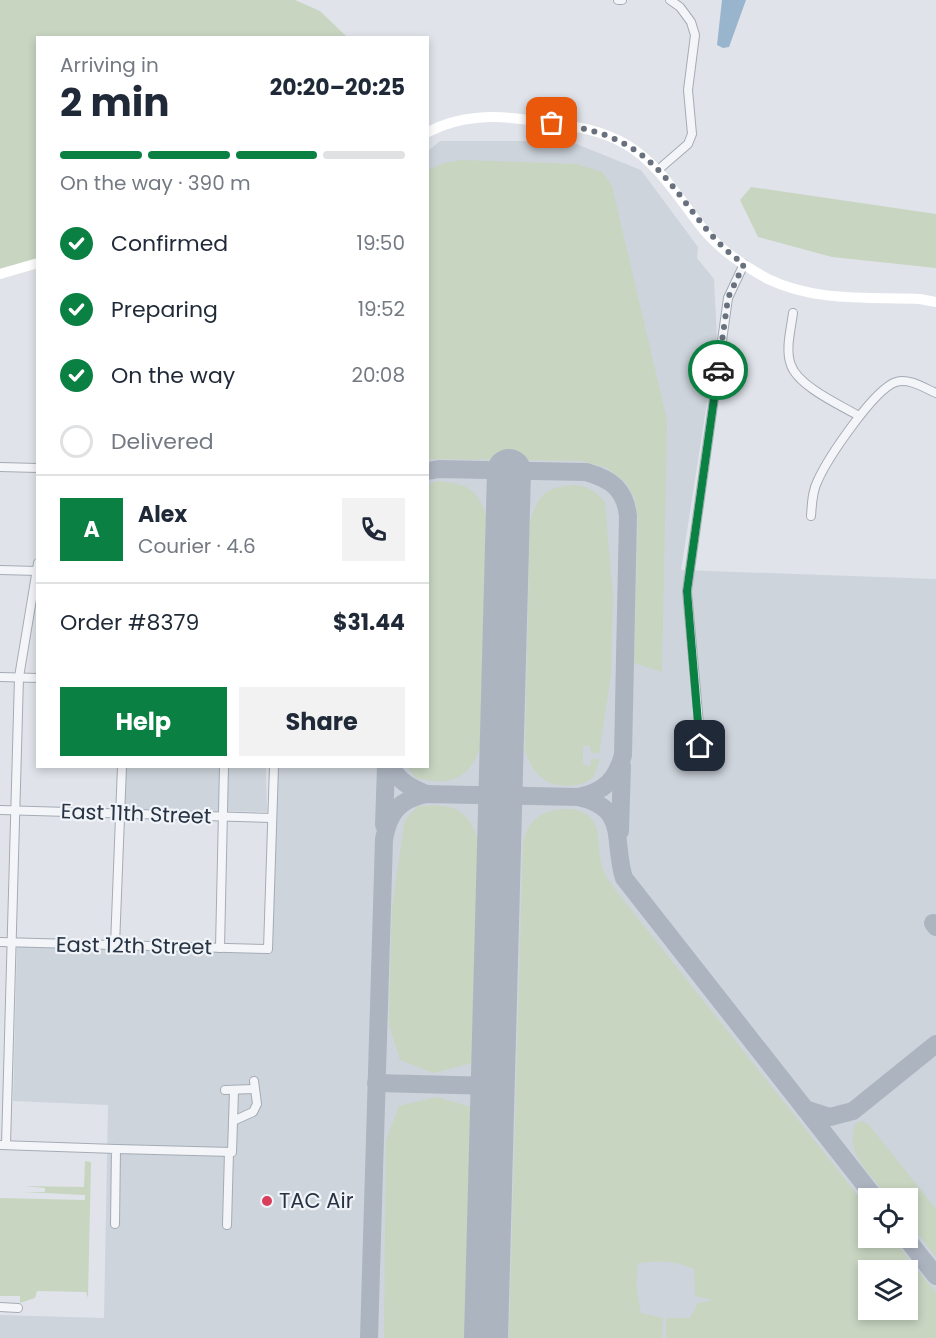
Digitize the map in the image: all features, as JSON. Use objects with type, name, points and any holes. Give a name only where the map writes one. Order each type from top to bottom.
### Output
[{"type":"main road","points":[[429,132],[457,120],[476,117],[514,118],[571,126],[606,135],[624,144],[658,170],[713,240],[744,264],[784,286],[813,296],[920,299],[936,302]]},
{"type":"main road","points":[[0,274],[36,264]]},
{"type":"street","points":[[658,170],[688,144],[692,134],[688,90],[695,35],[691,22],[680,7],[670,0]]},
{"type":"street","points":[[700,746],[688,622],[688,572],[728,298],[744,264]]},
{"type":"street","points":[[793,313],[789,350],[792,369],[802,381],[859,416]]},
{"type":"street","points":[[812,516],[813,494],[818,480],[859,416],[877,396],[898,381],[913,383],[936,393]]},
{"type":"street","points":[[0,467],[36,468]]},
{"type":"street","points":[[0,570],[36,568]]},
{"type":"street","points":[[36,574],[18,677],[3,1145],[229,1152]]},
{"type":"street","points":[[0,677],[36,678]]},
{"type":"street","points":[[115,945],[122,768]]},
{"type":"street","points":[[220,948],[224,768]]},
{"type":"street","points":[[271,818],[274,768]]},
{"type":"street","name":"East 11th Street","points":[[0,810],[271,818]]},
{"type":"street","name":"East 12th Street","points":[[0,942],[268,949],[271,818]]},
{"type":"street","points":[[227,1225],[229,1152],[232,1152],[229,1090],[254,1085],[257,1104],[253,1112],[232,1117]]},
{"type":"street","points":[[115,1224],[116,1149]]},
{"type":"street","points":[[0,1307],[18,1308]]},
{"type":"shaded area","points":[[440,141],[569,141],[641,170],[698,247],[697,258],[714,279],[717,338],[681,570],[936,579],[936,1338],[0,1338],[0,1315],[104,1318],[108,1105],[13,1101],[17,945],[271,954],[273,820],[277,768],[429,768],[429,150]]},
{"type":"shaded area","points":[[125,768],[266,768],[267,812],[123,809]]},
{"type":"green space","points":[[0,0],[295,0],[320,11],[346,36],[36,36],[36,263],[0,274]]},
{"type":"green space","points":[[461,160],[577,164],[602,172],[612,186],[667,420],[662,672],[634,663],[638,519],[635,499],[627,484],[607,468],[582,461],[429,459],[429,170],[444,163]]},
{"type":"green space","points":[[751,187],[936,214],[936,268],[832,257],[758,237],[740,200]]},
{"type":"green space","points":[[438,481],[469,489],[478,498],[486,515],[481,746],[471,766],[464,773],[457,778],[439,781],[416,778],[408,768],[429,768],[429,485]]},
{"type":"green space","points":[[573,485],[591,490],[605,502],[613,596],[611,674],[599,754],[591,752],[590,746],[583,746],[583,764],[590,766],[591,759],[600,759],[595,773],[587,781],[565,786],[543,779],[533,767],[525,751],[530,521],[544,494],[556,488]]},
{"type":"green space","points":[[418,806],[456,809],[468,820],[478,839],[472,1063],[434,1073],[400,1060],[389,1024],[392,908],[404,825]]},
{"type":"green space","points":[[571,809],[590,816],[597,830],[602,866],[610,883],[858,1195],[858,1248],[900,1248],[910,1260],[858,1260],[858,1320],[918,1320],[918,1270],[936,1293],[936,1338],[666,1338],[666,1318],[690,1318],[698,1303],[713,1300],[695,1296],[694,1269],[680,1264],[659,1262],[638,1263],[636,1286],[641,1313],[663,1318],[662,1338],[509,1338],[523,841],[530,825],[535,820],[554,810]]},
{"type":"green space","points":[[437,1097],[471,1107],[465,1338],[384,1338],[386,1141],[399,1106]]},
{"type":"green space","points":[[862,1121],[869,1125],[936,1209],[936,1257],[918,1234],[918,1188],[881,1188],[861,1164],[856,1154],[853,1134],[856,1123]]},
{"type":"green space","points":[[85,1161],[91,1162],[88,1298],[86,1292],[37,1291],[35,1298],[20,1303],[20,1296],[0,1296],[0,1198],[85,1200],[85,1195],[23,1192],[45,1192],[45,1188],[23,1186],[84,1187]]},
{"type":"water","points":[[722,0],[746,0],[729,47],[723,48],[717,45]]},
{"type":"taxiway","points":[[429,471],[439,469],[586,472],[609,482],[624,499],[628,516],[623,755],[617,771],[608,784],[595,792],[578,797]]},
{"type":"taxiway","points":[[620,831],[622,766]]},
{"type":"taxiway","points":[[384,825],[386,768]]},
{"type":"taxiway","points":[[392,768],[406,783],[426,794]]},
{"type":"taxiway","points":[[369,1338],[384,839],[392,814],[402,804],[426,794],[578,797],[594,802],[605,809],[612,817],[616,827],[624,878],[867,1188]]},
{"type":"taxiway","points":[[933,923],[936,927]]},
{"type":"taxiway","points":[[805,1109],[830,1117],[853,1111],[936,1044]]},
{"type":"taxiway","points":[[376,1083],[494,1086]]},
{"type":"taxiway","points":[[914,1248],[936,1276]]},
{"type":"runway","points":[[486,1338],[509,471]]},
{"type":"way so far","points":[[552,123],[588,129],[606,135],[640,153],[664,177],[713,240],[744,264],[728,298],[718,370]]},
{"type":"place","name":"TAC Air","points":[[267,1201]]},
{"type":"route","points":[[700,746],[687,591],[718,370]]}]
